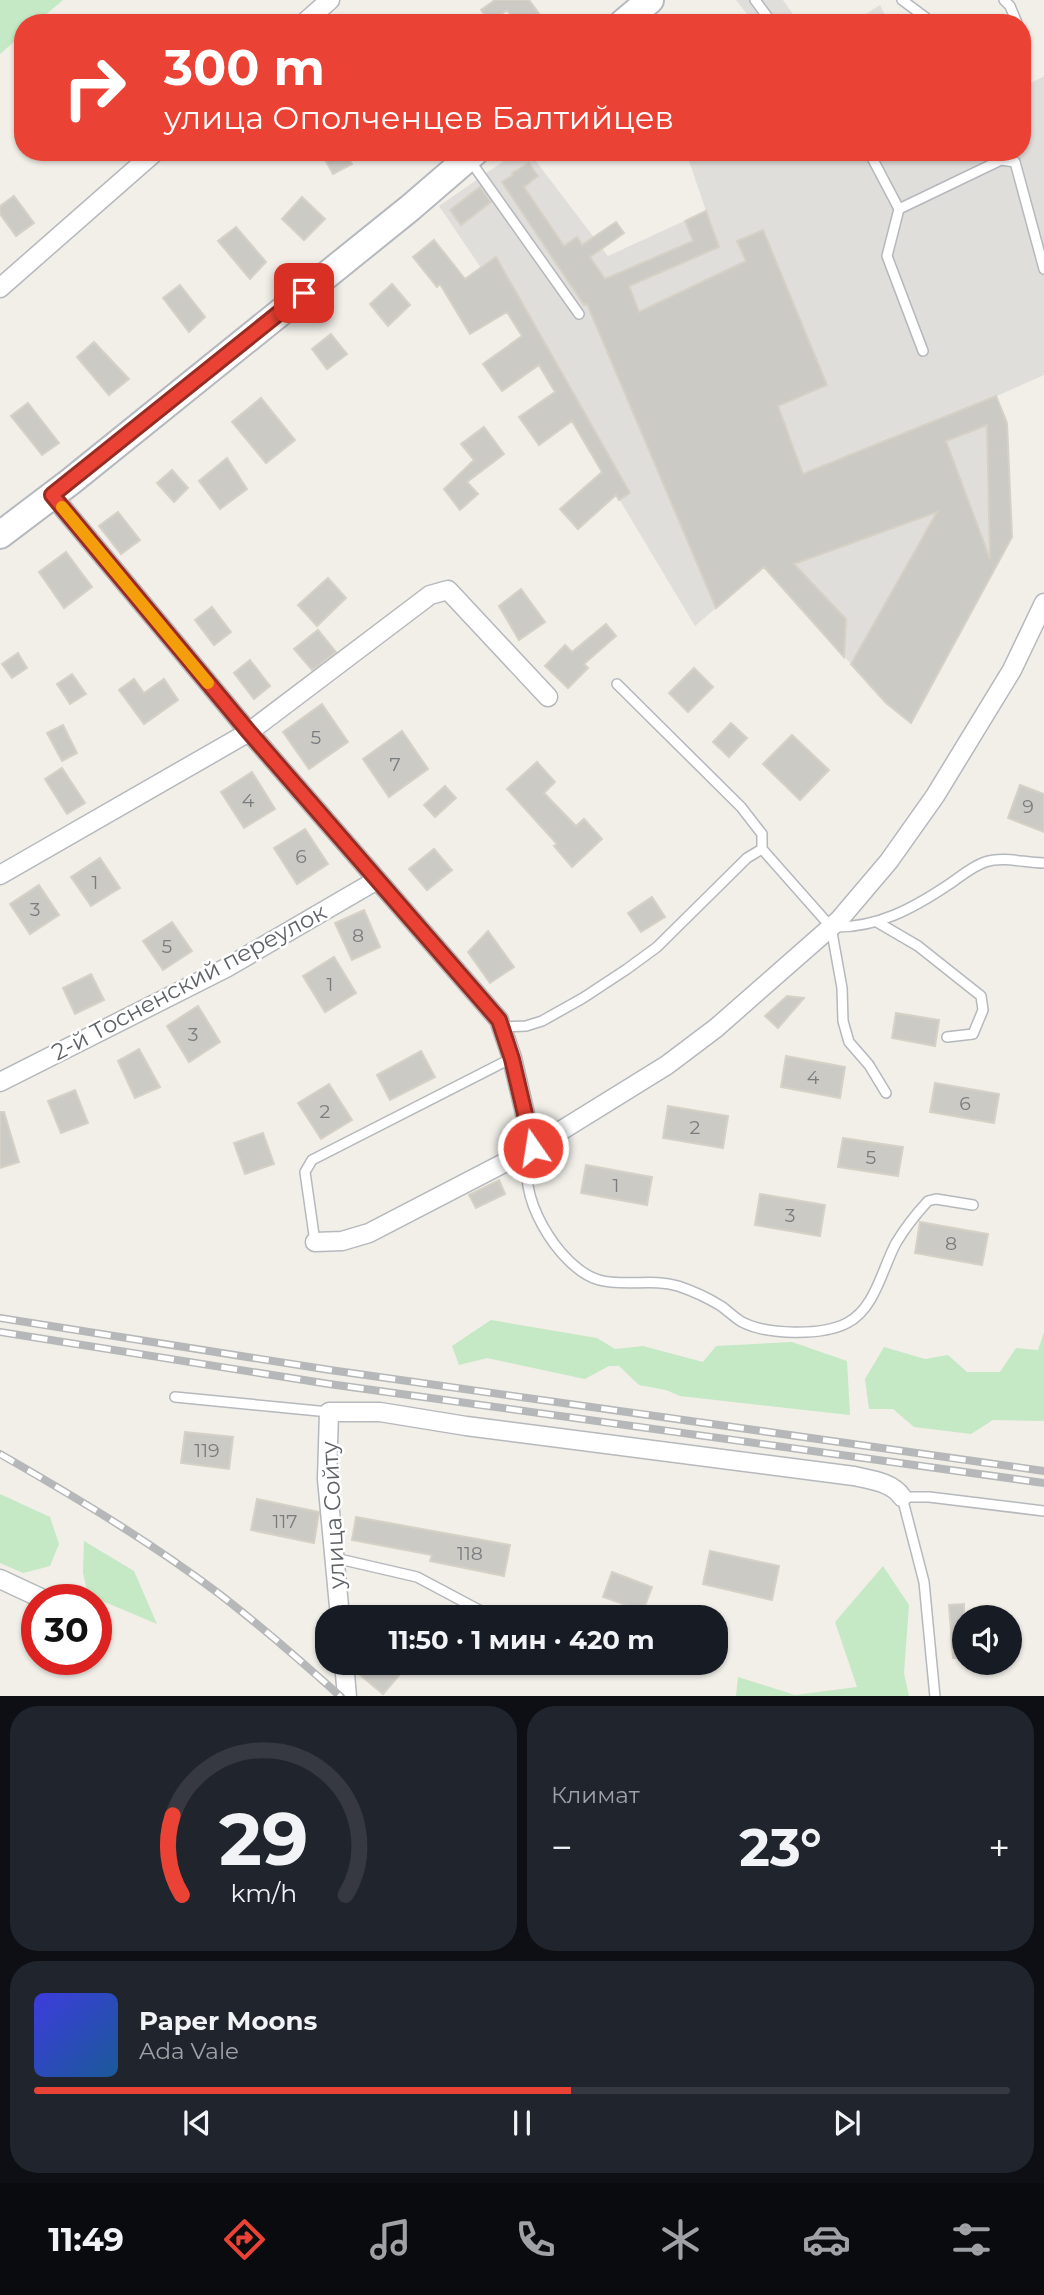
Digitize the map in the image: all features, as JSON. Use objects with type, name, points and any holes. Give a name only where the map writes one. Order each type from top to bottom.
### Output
[{"type":"main road","points":[[634,14],[650,0]]},
{"type":"main road","points":[[0,535],[400,216],[464,161]]},
{"type":"street","points":[[314,14],[330,0]]},
{"type":"street","points":[[0,288],[145,161]]},
{"type":"street","points":[[52,495],[249,732],[499,1020],[512,1059],[533,1148]]},
{"type":"street","points":[[0,875],[249,732],[430,595],[448,590],[548,697]]},
{"type":"street","points":[[315,1242],[342,1241],[369,1233],[533,1148],[667,1065],[716,1028],[831,927],[889,861],[935,796],[1012,670],[1044,603]]},
{"type":"street","name":"2-й Тосненский переулок","points":[[0,1082],[226,968],[377,880]]},
{"type":"street","points":[[330,1412],[380,1412],[466,1426],[855,1476],[898,1490],[902,1497]]},
{"type":"street","name":"улица Сойту","points":[[330,1412],[327,1479],[339,1605]]},
{"type":"street","points":[[0,1579],[21,1589]]},
{"type":"street","points":[[345,1675],[347,1696]]},
{"type":"lane","points":[[902,0],[921,14]]},
{"type":"lane","points":[[475,161],[579,314]]},
{"type":"lane","points":[[875,161],[899,209],[887,257],[923,351]]},
{"type":"lane","points":[[899,209],[999,161]]},
{"type":"lane","points":[[1008,161],[1015,162],[1044,270]]},
{"type":"lane","points":[[617,684],[741,807],[762,834],[762,849],[831,927],[842,988],[843,1021],[849,1042],[869,1065],[886,1093]]},
{"type":"lane","points":[[501,1027],[526,1026],[542,1021],[628,969],[657,947],[747,858],[762,849]]},
{"type":"lane","points":[[831,927],[877,922],[897,916],[986,861],[1007,859],[1044,863]]},
{"type":"lane","points":[[877,922],[918,946],[981,996],[983,1010],[973,1034],[947,1037]]},
{"type":"lane","points":[[315,1242],[305,1172],[312,1160],[512,1059]]},
{"type":"lane","points":[[533,1148],[527,1159],[529,1195],[549,1235],[566,1260],[581,1273],[611,1282],[652,1282],[678,1286],[721,1306],[742,1322],[762,1329],[808,1332],[847,1323],[870,1301],[896,1244],[928,1201],[936,1199],[973,1205]]},
{"type":"lane","points":[[175,1397],[330,1412]]},
{"type":"lane","points":[[935,1696],[924,1582],[902,1497],[929,1497],[1044,1511]]},
{"type":"lane","points":[[335,1558],[417,1577],[470,1605]]},
{"type":"shaded area","points":[[736,0],[783,0],[793,14],[747,14]]},
{"type":"shaded area","points":[[880,5],[884,14],[866,14]]},
{"type":"shaded area","points":[[1044,76],[1044,375],[997,396],[1005,418],[1008,439],[1012,537],[911,723],[886,703],[764,567],[695,626],[481,268],[439,206],[504,161],[536,161],[608,256],[706,211],[689,161],[1031,161],[1031,83]]},
{"type":"green space","points":[[0,0],[63,0],[47,14],[14,14],[14,42],[0,54]]},
{"type":"green space","points":[[491,1320],[597,1338],[615,1349],[643,1346],[703,1362],[716,1346],[792,1342],[847,1361],[850,1415],[680,1396],[666,1390],[639,1385],[619,1366],[609,1366],[585,1379],[487,1358],[459,1365],[452,1346]]},
{"type":"green space","points":[[1044,1332],[1044,1421],[993,1420],[971,1434],[914,1427],[893,1409],[869,1409],[865,1379],[884,1347],[925,1359],[948,1355],[967,1372],[1000,1372],[1016,1348],[1038,1350]]},
{"type":"green space","points":[[0,1494],[50,1517],[59,1544],[50,1566],[23,1573],[0,1563]]},
{"type":"green space","points":[[84,1541],[134,1571],[157,1624],[112,1605],[112,1584],[86,1584],[83,1573]]},
{"type":"green space","points":[[883,1566],[909,1605],[904,1673],[909,1696],[736,1696],[738,1677],[795,1695],[857,1687],[835,1622]]},
{"type":"building","points":[[495,0],[529,0],[539,14],[510,14],[507,10],[501,14],[484,14],[481,10]]},
{"type":"building","points":[[326,161],[350,161],[352,164],[333,174]]},
{"type":"building","points":[[529,163],[538,176],[524,187],[564,246],[577,237],[582,245],[616,222],[624,233],[590,257],[605,279],[693,241],[685,221],[706,211],[719,247],[629,286],[639,312],[746,261],[737,241],[763,230],[827,385],[778,406],[803,474],[996,396],[1007,423],[1012,537],[911,723],[886,703],[851,664],[937,512],[794,564],[846,619],[844,657],[764,567],[716,608],[587,304],[584,305],[502,182],[513,175],[512,173]],"holes":[[[987,425],[990,559],[946,441]]]},
{"type":"building","points":[[480,187],[491,202],[461,225],[450,210]]},
{"type":"building","points":[[14,196],[34,223],[16,236],[0,214],[0,206]]},
{"type":"building","points":[[302,197],[325,219],[304,240],[282,219]]},
{"type":"building","points":[[236,227],[266,262],[250,279],[218,241]]},
{"type":"building","points":[[434,240],[465,279],[496,257],[630,493],[619,500],[616,495],[578,529],[560,509],[602,472],[572,421],[539,445],[519,417],[555,392],[539,365],[502,391],[483,364],[522,336],[507,312],[470,334],[440,284],[437,287],[413,257]]},
{"type":"building","points":[[392,284],[410,305],[388,326],[370,304]]},
{"type":"building","points":[[180,285],[205,317],[189,332],[163,298]]},
{"type":"building","points":[[331,334],[347,354],[327,369],[312,349]]},
{"type":"building","points":[[94,342],[129,379],[109,395],[77,357]]},
{"type":"building","points":[[261,398],[295,440],[266,463],[232,422]]},
{"type":"building","points":[[28,403],[59,443],[42,455],[11,416]]},
{"type":"building","points":[[484,427],[504,454],[467,482],[478,494],[460,510],[444,489],[474,460],[461,444]]},
{"type":"building","points":[[227,458],[247,489],[220,509],[199,481]]},
{"type":"building","points":[[172,470],[188,488],[174,502],[157,483]]},
{"type":"building","points":[[118,512],[140,540],[121,554],[99,526]]},
{"type":"building","points":[[66,552],[92,587],[64,608],[39,572]]},
{"type":"building","points":[[328,578],[346,598],[317,626],[298,605]]},
{"type":"building","points":[[521,589],[545,622],[519,640],[499,606]]},
{"type":"building","points":[[212,607],[231,632],[214,645],[195,620]]},
{"type":"building","points":[[606,624],[616,636],[584,664],[588,668],[568,688],[545,666],[565,645],[572,652]]},
{"type":"building","points":[[318,630],[336,652],[312,670],[294,649]]},
{"type":"building","points":[[18,653],[27,668],[12,678],[2,664]]},
{"type":"building","points":[[250,660],[270,686],[254,699],[234,673]]},
{"type":"building","points":[[694,668],[713,687],[688,712],[669,693]]},
{"type":"building","points":[[72,674],[86,694],[70,704],[57,684]]},
{"type":"building","points":[[134,679],[144,693],[164,679],[178,700],[144,724],[119,690]]},
{"type":"building","points":[[322,704],[348,742],[309,769],[283,732]]},
{"type":"building","points":[[731,723],[747,738],[729,757],[713,742]]},
{"type":"building","points":[[63,725],[77,753],[62,761],[47,733]]},
{"type":"building","points":[[402,731],[428,769],[389,797],[363,759]]},
{"type":"building","points":[[792,735],[829,770],[800,800],[763,764]]},
{"type":"building","points":[[537,762],[555,782],[544,793],[576,826],[584,819],[602,839],[572,867],[554,846],[557,844],[507,789]]},
{"type":"building","points":[[62,768],[85,803],[67,814],[45,779]]},
{"type":"building","points":[[252,772],[275,809],[244,828],[221,792]]},
{"type":"building","points":[[1020,785],[1044,794],[1044,832],[1008,818]]},
{"type":"building","points":[[445,786],[456,798],[435,817],[424,805]]},
{"type":"building","points":[[305,829],[328,864],[297,884],[274,848]]},
{"type":"building","points":[[434,849],[452,870],[427,890],[409,869]]},
{"type":"building","points":[[100,858],[120,888],[91,906],[71,877]]},
{"type":"building","points":[[39,885],[59,915],[30,934],[10,904]]},
{"type":"building","points":[[652,897],[665,917],[641,932],[628,913]]},
{"type":"building","points":[[364,910],[380,947],[352,960],[335,923]]},
{"type":"building","points":[[172,922],[192,951],[163,970],[143,941]]},
{"type":"building","points":[[488,931],[514,967],[490,983],[468,952]]},
{"type":"building","points":[[334,957],[356,993],[325,1012],[303,976]]},
{"type":"building","points":[[91,974],[104,1000],[75,1014],[63,988]]},
{"type":"building","points":[[787,996],[804,998],[778,1028],[765,1016]]},
{"type":"building","points":[[198,1006],[220,1042],[189,1062],[167,1026]]},
{"type":"building","points":[[896,1013],[939,1020],[935,1046],[892,1038]]},
{"type":"building","points":[[139,1049],[160,1087],[135,1098],[118,1061]]},
{"type":"building","points":[[421,1051],[435,1077],[390,1100],[377,1075]]},
{"type":"building","points":[[786,1056],[845,1067],[840,1098],[781,1087]]},
{"type":"building","points":[[935,1083],[999,1094],[994,1123],[930,1112]]},
{"type":"building","points":[[329,1084],[352,1120],[321,1139],[298,1103]]},
{"type":"building","points":[[75,1090],[88,1123],[61,1133],[48,1101]]},
{"type":"building","points":[[668,1106],[728,1116],[723,1148],[663,1138]]},
{"type":"building","points":[[0,1112],[4,1112],[19,1162],[0,1168]]},
{"type":"building","points":[[263,1133],[274,1164],[245,1174],[234,1143]]},
{"type":"building","points":[[843,1138],[903,1147],[898,1176],[838,1167]]},
{"type":"building","points":[[586,1165],[652,1177],[647,1205],[581,1193]]},
{"type":"building","points":[[499,1180],[505,1194],[476,1208],[469,1195]]},
{"type":"building","points":[[760,1194],[825,1205],[820,1236],[755,1225]]},
{"type":"building","points":[[920,1222],[988,1234],[982,1265],[915,1253]]},
{"type":"building","points":[[185,1432],[233,1437],[229,1469],[181,1463]]},
{"type":"building","points":[[257,1499],[319,1512],[314,1543],[251,1530]]},
{"type":"building","points":[[356,1517],[510,1545],[504,1576],[430,1561],[432,1555],[352,1540]]},
{"type":"building","points":[[710,1551],[779,1566],[772,1600],[703,1584]]},
{"type":"building","points":[[612,1572],[652,1587],[645,1605],[626,1605],[603,1597]]},
{"type":"building","points":[[964,1604],[952,1605],[952,1645],[949,1605]]},
{"type":"building","points":[[360,1675],[399,1675],[383,1694]]},
{"type":"railway","points":[[0,1318],[330,1370],[1044,1471]]},
{"type":"railway","points":[[0,1332],[329,1384],[1044,1483]]},
{"type":"railway","points":[[0,1454],[111,1520],[192,1574],[265,1631],[340,1696]]},
{"type":"slow traffic","points":[[62,507],[208,683]]},
{"type":"route","points":[[304,293],[52,495],[249,732],[499,1020],[512,1059],[533,1148]]}]
